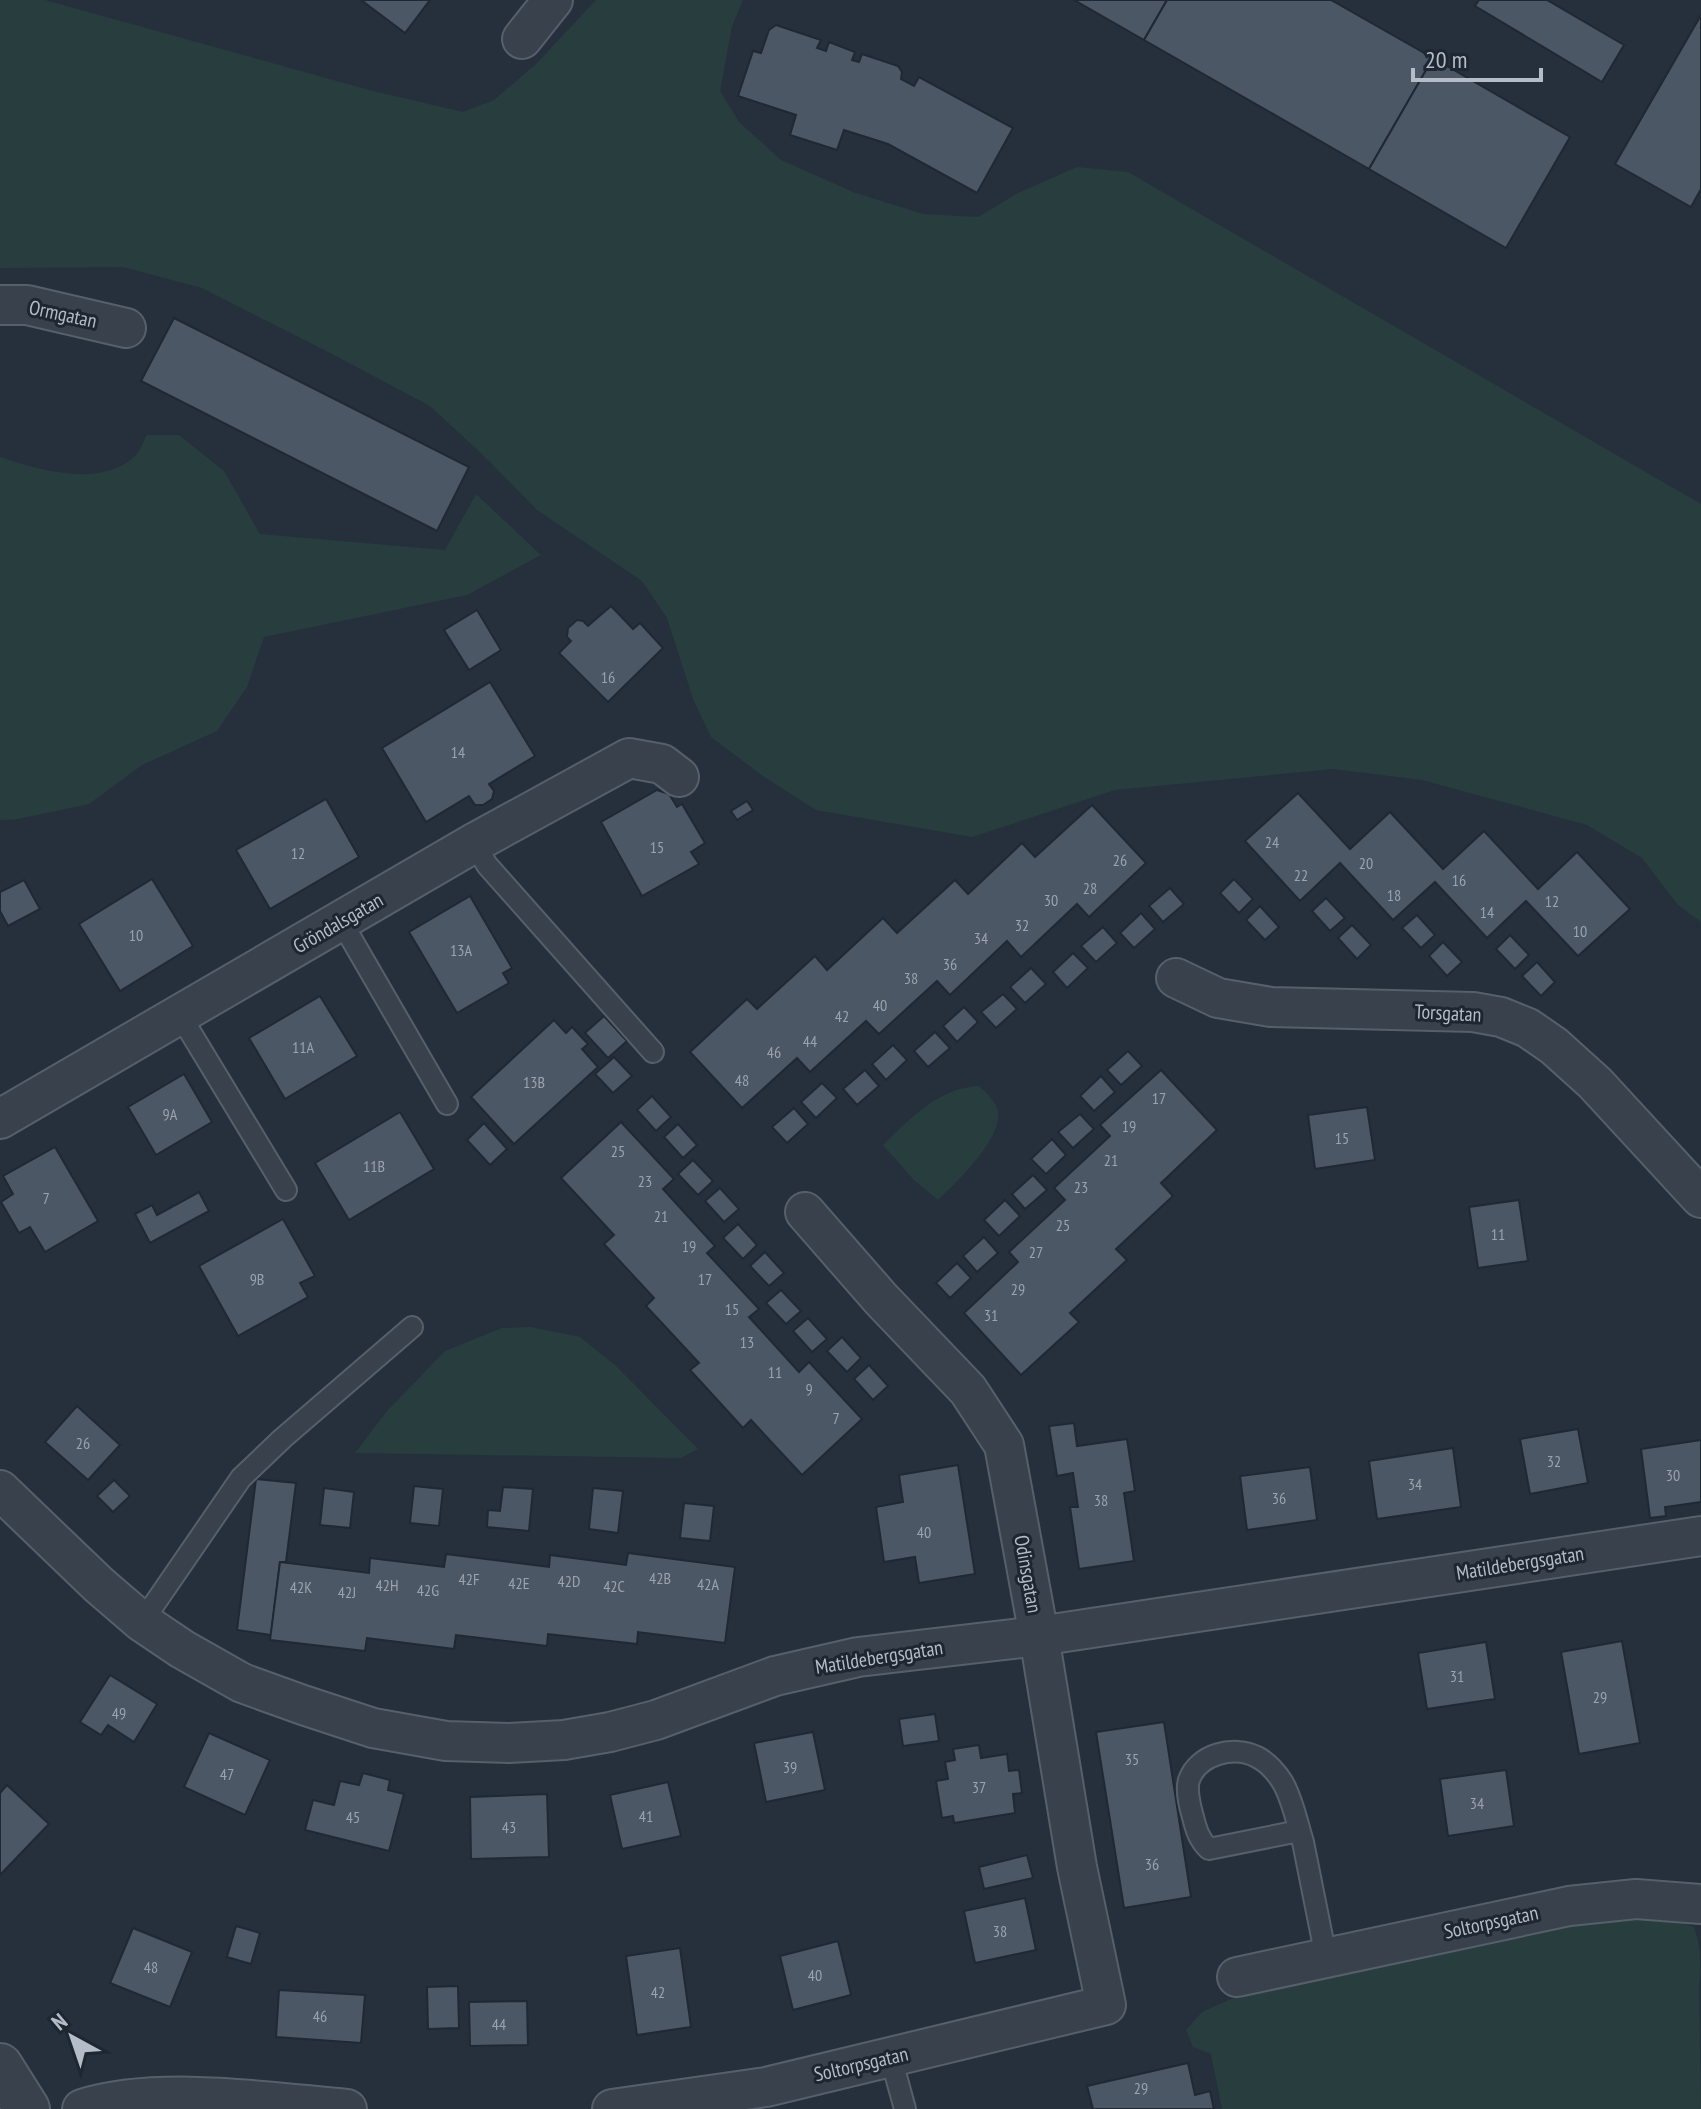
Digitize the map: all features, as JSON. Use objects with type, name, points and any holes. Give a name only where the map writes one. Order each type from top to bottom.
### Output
[{"type":"street","points":[[522,39],[553,0]]},
{"type":"street","name":"Ormgatan","points":[[0,305],[27,305],[126,328]]},
{"type":"street","name":"Gröndalsgatan","points":[[0,1119],[474,843],[629,758],[662,764],[679,777]]},
{"type":"street","name":"Torsgatan","points":[[1176,978],[1218,998],[1271,1007],[1473,1012],[1501,1017],[1528,1028],[1554,1046],[1595,1083],[1701,1198]]},
{"type":"street","name":"Odinsgatan","points":[[805,1212],[881,1299],[968,1390],[1004,1445],[1077,1867],[1106,2005]]},
{"type":"street","name":"Matildebergsgatan","points":[[0,1490],[142,1622],[242,1683],[373,1728],[446,1741],[509,1743],[564,1740],[610,1732],[656,1720],[775,1676],[858,1657],[1039,1636],[1701,1536]]},
{"type":"street","name":"Soltorpsgatan","points":[[1237,1977],[1569,1906],[1636,1899],[1701,1904]]},
{"type":"street","name":"Soltorpsgatan","points":[[612,2109],[766,2087],[1106,2005]]},
{"type":"street","points":[[0,2066],[27,2109]]},
{"type":"street","points":[[82,2109],[100,2103],[186,2097],[347,2109]]},
{"type":"lane","points":[[474,843],[487,865],[653,1052]]},
{"type":"lane","points":[[341,921],[447,1104]]},
{"type":"lane","points":[[180,1015],[286,1190]]},
{"type":"lane","points":[[142,1622],[241,1478],[412,1327]]},
{"type":"lane","points":[[1299,1831],[1209,1849],[1201,1841],[1191,1813],[1188,1781],[1199,1765],[1215,1755],[1236,1751],[1257,1756],[1271,1767],[1283,1783],[1299,1831],[1326,1957]]},
{"type":"lane","points":[[891,2058],[905,2109]]},
{"type":"green space","points":[[0,0],[45,0],[369,90],[463,112],[494,100],[535,65],[596,0],[743,0],[732,26],[720,91],[739,122],[781,160],[853,192],[923,214],[978,217],[1018,193],[1077,167],[1128,172],[1701,504],[1701,922],[1678,905],[1642,858],[1587,825],[1422,780],[1333,769],[1115,790],[972,837],[816,810],[711,737],[693,699],[667,618],[642,581],[537,510],[430,406],[202,288],[123,267],[0,268]]},
{"type":"green space","points":[[147,435],[179,435],[224,471],[260,534],[445,550],[476,494],[541,555],[467,595],[264,637],[247,687],[217,731],[142,765],[89,804],[0,820],[0,457],[69,474],[104,472],[134,457]]},
{"type":"green space","points":[[979,1086],[998,1112],[993,1135],[976,1160],[938,1200],[914,1180],[883,1145],[938,1098]]},
{"type":"green space","points":[[531,1327],[580,1337],[616,1366],[698,1449],[681,1458],[355,1453],[387,1411],[445,1351],[502,1328]]},
{"type":"green space","points":[[1612,1918],[1672,1920],[1694,1927],[1700,1956],[1701,2109],[1222,2109],[1211,2054],[1193,2047],[1186,2030],[1202,2012],[1236,1997]]},
{"type":"building","points":[[361,0],[430,0],[405,33]]},
{"type":"building","points":[[1074,0],[1167,0],[1144,40]]},
{"type":"building","points":[[1167,0],[1331,0],[1433,58],[1369,169],[1144,40]]},
{"type":"building","points":[[1479,0],[1547,0],[1624,45],[1602,82],[1475,6]]},
{"type":"building","points":[[1701,15],[1701,189],[1691,207],[1615,164]]},
{"type":"building","points":[[776,25],[821,40],[817,48],[826,51],[829,42],[855,52],[852,60],[859,62],[862,54],[898,66],[902,72],[901,79],[914,86],[919,77],[1013,128],[977,193],[888,144],[844,130],[837,150],[790,135],[796,115],[738,96],[753,51],[761,53],[769,30]]},
{"type":"building","points":[[1433,58],[1570,137],[1506,248],[1369,169]]},
{"type":"building","points":[[174,318],[469,467],[437,531],[141,381]]},
{"type":"building","points":[[611,606],[633,629],[640,623],[663,648],[608,702],[559,653],[571,641],[567,637],[568,628],[577,620],[588,626]]},
{"type":"building","points":[[477,610],[501,650],[469,670],[444,630]]},
{"type":"building","points":[[490,682],[535,756],[489,784],[494,791],[492,799],[483,805],[475,805],[469,796],[426,822],[382,748]]},
{"type":"building","points":[[657,790],[669,794],[677,807],[682,804],[705,843],[691,852],[699,864],[642,896],[601,822]]},
{"type":"building","points":[[1298,793],[1350,849],[1390,812],[1443,869],[1484,831],[1538,889],[1577,852],[1630,909],[1578,956],[1526,901],[1487,938],[1435,882],[1393,920],[1340,863],[1300,901],[1245,841]]},
{"type":"building","points":[[326,799],[359,857],[270,909],[236,850]]},
{"type":"building","points":[[747,801],[753,810],[737,820],[731,811]]},
{"type":"building","points":[[1092,805],[1146,863],[1089,917],[1077,904],[1021,957],[1007,941],[950,995],[937,981],[879,1034],[866,1021],[810,1072],[797,1058],[742,1108],[690,1052],[747,999],[757,1009],[815,956],[827,970],[883,918],[897,933],[955,880],[968,894],[1022,843],[1035,857]]},
{"type":"building","points":[[152,879],[193,946],[120,991],[79,924]]},
{"type":"building","points":[[1234,879],[1253,899],[1239,913],[1220,893]]},
{"type":"building","points":[[24,880],[40,909],[8,926],[0,911],[0,892]]},
{"type":"building","points":[[1170,888],[1184,904],[1163,922],[1149,906]]},
{"type":"building","points":[[470,896],[512,968],[503,973],[509,983],[457,1013],[409,932]]},
{"type":"building","points":[[1326,898],[1345,918],[1330,931],[1312,911]]},
{"type":"building","points":[[1260,906],[1279,927],[1265,940],[1246,920]]},
{"type":"building","points":[[1141,913],[1155,929],[1134,948],[1120,933]]},
{"type":"building","points":[[1417,915],[1435,935],[1421,948],[1402,928]]},
{"type":"building","points":[[1352,925],[1371,945],[1357,959],[1338,938]]},
{"type":"building","points":[[1103,927],[1117,943],[1096,962],[1081,946]]},
{"type":"building","points":[[1510,935],[1529,955],[1515,969],[1496,949]]},
{"type":"building","points":[[1443,942],[1462,962],[1447,976],[1429,956]]},
{"type":"building","points":[[1073,953],[1088,968],[1067,988],[1053,972]]},
{"type":"building","points":[[1537,962],[1555,982],[1541,996],[1522,976]]},
{"type":"building","points":[[1031,968],[1046,984],[1025,1003],[1010,987]]},
{"type":"building","points":[[1003,994],[1017,1009],[996,1028],[981,1012]]},
{"type":"building","points":[[320,996],[357,1056],[285,1099],[249,1038]]},
{"type":"building","points":[[964,1007],[978,1022],[957,1042],[943,1026]]},
{"type":"building","points":[[604,1016],[627,1041],[608,1058],[585,1033]]},
{"type":"building","points":[[554,1020],[566,1033],[572,1027],[588,1044],[582,1049],[598,1067],[514,1144],[471,1097]]},
{"type":"building","points":[[935,1032],[950,1048],[928,1067],[914,1051]]},
{"type":"building","points":[[893,1045],[907,1060],[886,1080],[872,1064]]},
{"type":"building","points":[[1128,1051],[1142,1066],[1121,1085],[1107,1070]]},
{"type":"building","points":[[614,1057],[632,1076],[613,1093],[595,1074]]},
{"type":"building","points":[[865,1070],[879,1086],[857,1105],[843,1089]]},
{"type":"building","points":[[1161,1070],[1217,1130],[1161,1183],[1173,1196],[1116,1249],[1127,1260],[1070,1313],[1079,1322],[1021,1375],[964,1313],[1018,1262],[1009,1252],[1065,1200],[1054,1188],[1110,1136],[1100,1125]]},
{"type":"building","points":[[184,1074],[212,1122],[156,1155],[128,1107]]},
{"type":"building","points":[[1101,1076],[1115,1092],[1094,1111],[1080,1096]]},
{"type":"building","points":[[822,1083],[837,1098],[816,1118],[801,1102]]},
{"type":"building","points":[[652,1096],[671,1117],[656,1131],[637,1110]]},
{"type":"building","points":[[1367,1107],[1375,1160],[1315,1169],[1308,1115]]},
{"type":"building","points":[[794,1108],[808,1124],[787,1143],[772,1127]]},
{"type":"building","points":[[400,1112],[434,1169],[349,1220],[315,1163]]},
{"type":"building","points":[[1080,1114],[1094,1129],[1073,1148],[1058,1132]]},
{"type":"building","points":[[621,1122],[674,1179],[663,1189],[715,1246],[707,1253],[759,1309],[749,1317],[799,1372],[809,1362],[862,1419],[802,1475],[751,1420],[743,1428],[690,1370],[699,1363],[646,1306],[654,1298],[604,1244],[614,1235],[561,1178]]},
{"type":"building","points":[[484,1123],[507,1149],[490,1165],[467,1140]]},
{"type":"building","points":[[678,1124],[697,1145],[683,1158],[664,1137]]},
{"type":"building","points":[[1052,1139],[1066,1155],[1046,1174],[1031,1159]]},
{"type":"building","points":[[55,1147],[98,1221],[45,1252],[30,1227],[19,1233],[1,1202],[13,1194],[3,1176]]},
{"type":"building","points":[[693,1160],[713,1181],[698,1195],[678,1174]]},
{"type":"building","points":[[1033,1175],[1047,1190],[1025,1209],[1012,1194]]},
{"type":"building","points":[[720,1188],[739,1209],[724,1222],[705,1201]]},
{"type":"building","points":[[199,1192],[209,1211],[150,1243],[135,1214],[152,1205],[157,1215]]},
{"type":"building","points":[[1005,1200],[1020,1216],[999,1236],[984,1220]]},
{"type":"building","points":[[1519,1200],[1528,1261],[1478,1268],[1469,1207]]},
{"type":"building","points":[[283,1219],[315,1276],[300,1283],[308,1297],[238,1336],[199,1266]]},
{"type":"building","points":[[738,1224],[757,1245],[743,1259],[723,1238]]},
{"type":"building","points":[[984,1237],[998,1253],[977,1272],[963,1256]]},
{"type":"building","points":[[765,1252],[784,1273],[769,1286],[750,1266]]},
{"type":"building","points":[[957,1263],[971,1278],[950,1298],[936,1283]]},
{"type":"building","points":[[781,1290],[801,1311],[786,1324],[766,1303]]},
{"type":"building","points":[[808,1318],[827,1339],[812,1352],[793,1331]]},
{"type":"building","points":[[842,1337],[861,1358],[847,1372],[827,1351]]},
{"type":"building","points":[[869,1365],[888,1386],[873,1400],[854,1379]]},
{"type":"building","points":[[77,1406],[120,1445],[88,1480],[45,1442]]},
{"type":"building","points":[[1074,1423],[1077,1446],[1127,1439],[1135,1491],[1124,1493],[1134,1561],[1079,1569],[1070,1507],[1078,1507],[1073,1473],[1057,1476],[1049,1426]]},
{"type":"building","points":[[1578,1429],[1588,1483],[1530,1494],[1520,1439]]},
{"type":"building","points":[[1701,1440],[1701,1502],[1665,1507],[1666,1516],[1650,1518],[1641,1449]]},
{"type":"building","points":[[1453,1448],[1461,1507],[1377,1519],[1369,1461]]},
{"type":"building","points":[[958,1465],[975,1574],[919,1583],[915,1557],[884,1562],[876,1507],[903,1502],[899,1475]]},
{"type":"building","points":[[1310,1467],[1317,1520],[1247,1530],[1240,1476]]},
{"type":"building","points":[[256,1479],[296,1483],[286,1562],[280,1562],[271,1635],[237,1630]]},
{"type":"building","points":[[114,1480],[130,1496],[113,1512],[97,1496]]},
{"type":"building","points":[[414,1486],[443,1489],[439,1526],[410,1523]]},
{"type":"building","points":[[503,1487],[533,1489],[529,1531],[487,1527],[488,1510],[500,1511]]},
{"type":"building","points":[[324,1488],[354,1492],[350,1528],[320,1525]]},
{"type":"building","points":[[593,1488],[623,1491],[618,1533],[589,1529]]},
{"type":"building","points":[[684,1503],[714,1506],[710,1541],[680,1538]]},
{"type":"building","points":[[628,1553],[735,1567],[725,1643],[638,1632],[637,1644],[548,1634],[547,1646],[456,1635],[454,1649],[367,1638],[365,1651],[270,1640],[280,1562],[369,1573],[370,1558],[444,1567],[446,1554],[549,1567],[550,1555],[626,1565]]},
{"type":"building","points":[[1622,1641],[1640,1743],[1579,1754],[1561,1652]]},
{"type":"building","points":[[1486,1642],[1495,1699],[1427,1709],[1418,1653]]},
{"type":"building","points":[[110,1675],[157,1704],[134,1742],[108,1725],[101,1735],[80,1722]]},
{"type":"building","points":[[935,1714],[939,1741],[903,1746],[899,1719]]},
{"type":"building","points":[[1164,1722],[1191,1897],[1124,1908],[1096,1732]]},
{"type":"building","points":[[813,1732],[825,1790],[766,1802],[754,1743]]},
{"type":"building","points":[[209,1733],[270,1760],[245,1815],[184,1787]]},
{"type":"building","points":[[979,1745],[981,1758],[1007,1754],[1009,1771],[1019,1770],[1022,1793],[1013,1794],[1015,1813],[954,1823],[953,1816],[942,1818],[936,1781],[948,1779],[945,1762],[955,1760],[953,1749]]},
{"type":"building","points":[[1506,1770],[1514,1826],[1448,1836],[1440,1779]]},
{"type":"building","points":[[363,1773],[390,1780],[388,1790],[404,1794],[389,1851],[305,1830],[313,1800],[334,1805],[340,1781],[359,1785]]},
{"type":"building","points":[[668,1782],[681,1836],[622,1849],[610,1795]]},
{"type":"building","points":[[7,1785],[49,1824],[0,1875],[0,1793]]},
{"type":"building","points":[[547,1794],[549,1857],[471,1859],[470,1797]]},
{"type":"building","points":[[1027,1855],[1033,1878],[984,1889],[979,1867]]},
{"type":"building","points":[[1025,1898],[1036,1950],[975,1963],[964,1911]]},
{"type":"building","points":[[236,1926],[260,1933],[251,1964],[227,1957]]},
{"type":"building","points":[[133,1928],[192,1952],[170,2007],[110,1983]]},
{"type":"building","points":[[838,1941],[851,1995],[793,2010],[780,1956]]},
{"type":"building","points":[[680,1948],[691,2027],[637,2035],[626,1956]]},
{"type":"building","points":[[458,1986],[459,2028],[428,2029],[427,1987]]},
{"type":"building","points":[[279,1990],[365,1995],[361,2043],[276,2037]]},
{"type":"building","points":[[527,2001],[528,2045],[470,2046],[469,2002]]},
{"type":"building","points":[[1188,2063],[1195,2095],[1210,2091],[1214,2109],[1093,2109],[1087,2086]]}]
